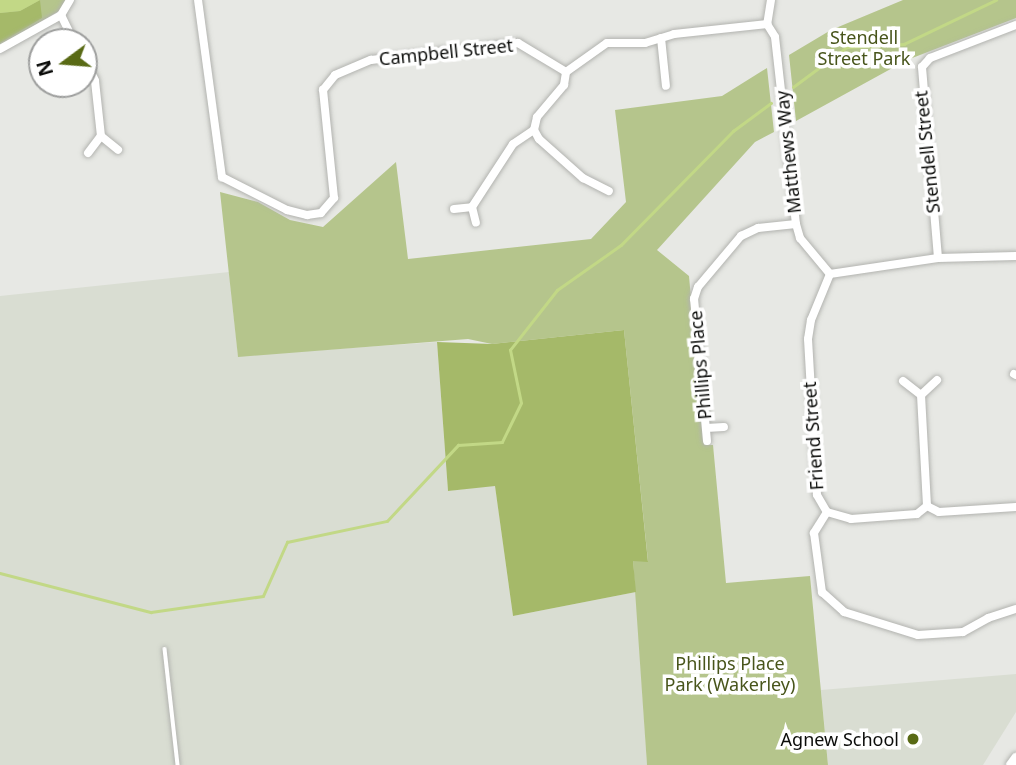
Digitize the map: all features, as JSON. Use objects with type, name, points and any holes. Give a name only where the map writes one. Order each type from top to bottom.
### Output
[{"type":"street","points":[[0,48],[61,15],[70,0]]},
{"type":"street","name":"Campbell Street","points":[[198,0],[222,177],[297,214],[321,213],[334,198],[323,100],[327,81],[335,75],[386,55],[518,43],[566,72]]},
{"type":"street","name":"Matthews Way","points":[[771,0],[767,24],[775,37],[796,225],[800,239],[830,274]]},
{"type":"street","points":[[61,15],[67,28]]},
{"type":"street","points":[[608,191],[583,178],[538,139],[534,130],[537,117],[564,85],[566,72],[607,43],[645,43],[661,38],[767,24]]},
{"type":"street","name":"Stendell Street","points":[[938,258],[922,66],[930,58],[1016,25]]},
{"type":"street","points":[[661,38],[666,86]]},
{"type":"street","points":[[88,153],[101,136],[98,98]]},
{"type":"street","points":[[476,223],[472,206],[513,144],[534,130]]},
{"type":"street","points":[[101,136],[118,149]]},
{"type":"street","points":[[454,209],[472,206]]},
{"type":"street","name":"Phillips Place","points":[[707,441],[694,299],[698,287],[741,236],[758,228],[796,225]]},
{"type":"street","points":[[830,274],[938,258],[1016,256]]},
{"type":"street","name":"Friend Street","points":[[830,274],[811,320],[808,362],[817,495],[827,512],[814,533],[817,577],[830,604],[844,612],[896,631],[942,636],[963,632],[988,618],[1016,609]]},
{"type":"street","points":[[921,395],[937,380]]},
{"type":"street","points":[[903,381],[921,395],[927,506]]},
{"type":"street","points":[[706,428],[724,428]]},
{"type":"street","points":[[827,512],[851,519],[917,514],[927,506]]},
{"type":"street","points":[[927,506],[939,512],[1016,506]]},
{"type":"street","points":[[1011,765],[1016,758]]},
{"type":"lane","points":[[165,649],[178,765]]},
{"type":"shaded area","points":[[0,0],[40,0],[20,11],[0,13]]},
{"type":"shaded area","points":[[40,0],[42,18],[0,43],[0,13],[20,11]]},
{"type":"shaded area","points":[[229,272],[238,356],[437,342],[448,491],[495,485],[513,616],[636,592],[647,765],[0,765],[0,296]]},
{"type":"shaded area","points":[[624,330],[648,562],[633,561],[636,592],[513,616],[495,486],[448,491],[437,342],[492,344]]},
{"type":"shaded area","name":"Agnew School","points":[[1016,674],[1016,712],[983,765],[828,765],[821,690]]},
{"type":"green space","points":[[0,0],[68,0],[59,11],[0,46]]},
{"type":"green space","name":"Stendell Street Park","points":[[903,0],[1016,0],[1016,18],[907,60],[796,121],[789,55],[831,30]]},
{"type":"green space","name":"Phillips Place Park (Wakerley)","points":[[767,68],[774,132],[755,142],[657,250],[689,276],[704,445],[713,445],[726,583],[810,576],[828,765],[647,765],[633,561],[648,561],[624,330],[492,344],[468,339],[238,357],[220,192],[258,202],[290,220],[323,227],[396,162],[408,259],[591,239],[626,202],[615,110],[722,96]]},
{"type":"waterway","points":[[793,87],[847,47],[904,44],[996,0]]},
{"type":"waterway","points":[[0,573],[151,612],[263,596],[287,542],[387,521],[458,445],[502,442],[521,403],[510,350],[557,290],[621,245],[733,131],[771,103]]},
{"type":"place","name":"Agnew School","points":[[913,739]]}]
